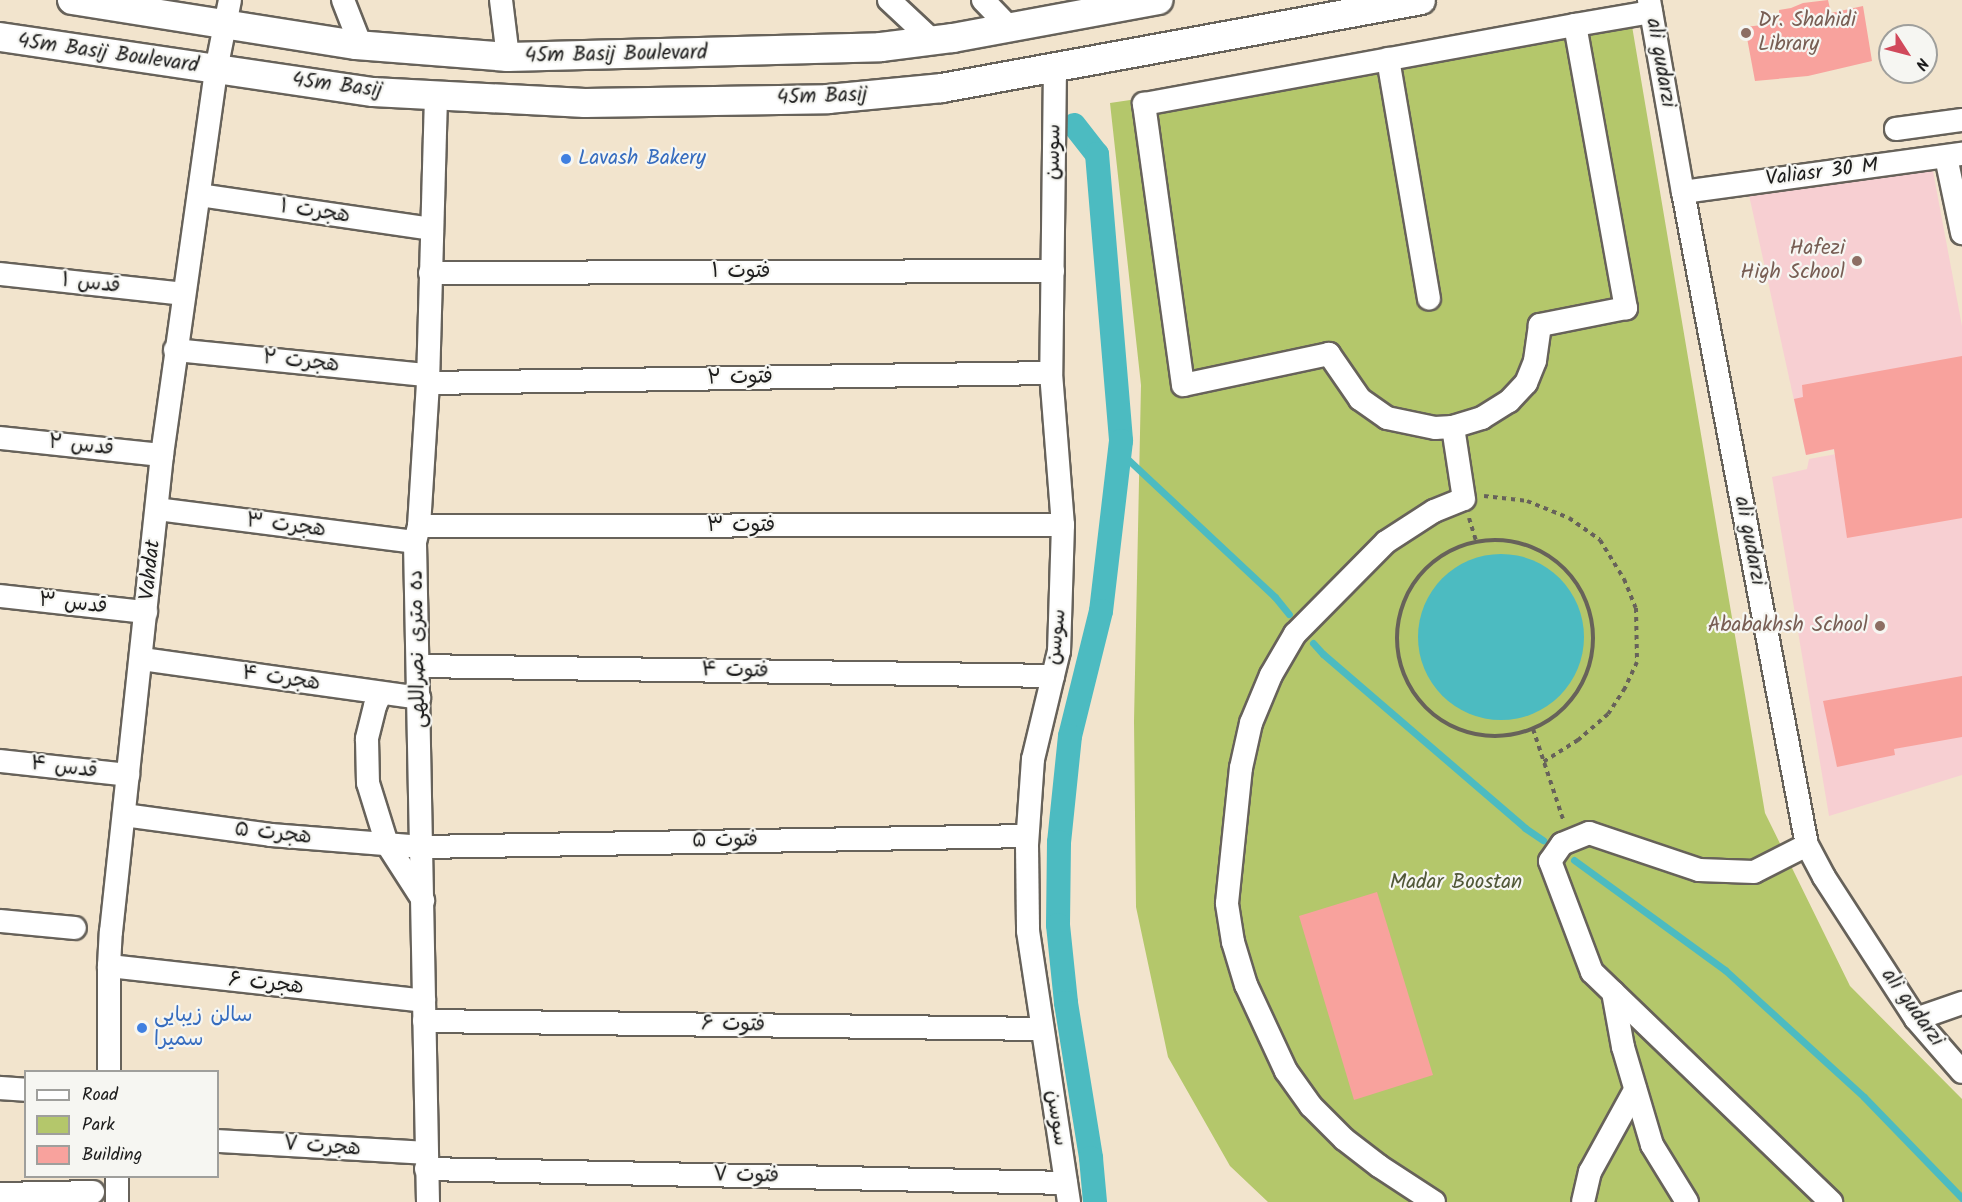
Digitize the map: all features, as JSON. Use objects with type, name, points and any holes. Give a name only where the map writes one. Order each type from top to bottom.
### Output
[{"type":"main road","name":"45m Basij Boulevard","points":[[72,0],[227,13],[361,46],[508,57],[881,47],[933,41],[1159,0]]},
{"type":"main road","name":"45m Basij","points":[[216,70],[352,90],[436,96],[585,103],[828,99],[897,94],[1055,68],[1421,0]]},
{"type":"main road","name":"45m Basij Boulevard","points":[[0,37],[216,70]]},
{"type":"main road","points":[[585,103],[588,56]]},
{"type":"street","points":[[343,0],[361,46]]},
{"type":"street","points":[[501,0],[508,57]]},
{"type":"street","points":[[889,0],[933,41]]},
{"type":"street","points":[[983,0],[1009,27]]},
{"type":"street","points":[[1575,25],[1626,308],[1540,325],[1535,361],[1526,383],[1509,401],[1482,418],[1453,426],[1435,428],[1387,417],[1360,399],[1329,354],[1184,385],[1144,104],[1575,25],[1650,6]]},
{"type":"street","name":"ali gudarzi","points":[[1650,6],[1807,845],[1824,877],[1916,1019],[1962,1072]]},
{"type":"street","name":"Vahdat","points":[[109,1070],[109,966],[162,455],[183,294],[216,70],[227,13]]},
{"type":"street","points":[[1388,59],[1429,299]]},
{"type":"street","name":"سوسن","points":[[1055,68],[1051,373],[1063,525],[1059,651],[1032,759],[1027,836],[1028,931],[1067,1192]]},
{"type":"street","name":"ده متری نصراللهی","points":[[428,1202],[417,534],[428,379],[436,96]]},
{"type":"street","points":[[1896,129],[1962,120]]},
{"type":"street","points":[[1954,156],[1962,233]]},
{"type":"street","name":"Valiasr 30 M","points":[[1683,192],[1954,156]]},
{"type":"street","name":"هجرت ۱","points":[[199,195],[431,229]]},
{"type":"street","name":"فتوت ۱","points":[[430,273],[1053,271]]},
{"type":"street","name":"قدس ۱","points":[[0,274],[183,294]]},
{"type":"street","name":"هجرت ۲","points":[[176,350],[428,379]]},
{"type":"street","name":"فتوت ۲","points":[[428,379],[1051,373]]},
{"type":"street","points":[[1434,1202],[1379,1166],[1344,1139],[1311,1106],[1286,1071],[1246,986],[1233,942],[1227,903],[1241,768],[1251,723],[1270,675],[1296,634],[1386,542],[1434,511],[1464,499],[1453,426]]},
{"type":"street","name":"قدس ۲","points":[[0,438],[162,455]]},
{"type":"street","name":"هجرت ۳","points":[[158,509],[417,534]]},
{"type":"street","name":"فتوت ۳","points":[[417,534],[1063,525]]},
{"type":"street","name":"قدس ۳","points":[[0,596],[146,612]]},
{"type":"street","name":"هجرت ۴","points":[[142,659],[419,698]]},
{"type":"street","name":"فتوت ۴","points":[[418,666],[1053,676]]},
{"type":"street","points":[[381,693],[375,706],[367,739],[368,783],[387,844],[423,900]]},
{"type":"street","name":"قدس ۴","points":[[0,760],[128,776]]},
{"type":"street","name":"هجرت ۵","points":[[124,815],[271,835],[423,847]]},
{"type":"street","points":[[1807,845],[1754,872],[1699,870],[1589,833],[1562,844],[1550,861],[1592,972],[1827,1201]]},
{"type":"street","name":"فتوت ۵","points":[[423,847],[1027,836]]},
{"type":"street","points":[[0,921],[75,928]]},
{"type":"street","name":"هجرت ۶","points":[[109,966],[424,1011]]},
{"type":"street","points":[[1613,992],[1635,1090],[1652,1145],[1687,1202]]},
{"type":"street","points":[[1916,1019],[1962,1003]]},
{"type":"street","name":"فتوت ۶","points":[[424,1011],[1042,1029]]},
{"type":"street","points":[[0,1088],[24,1090]]},
{"type":"street","points":[[1583,1202],[1590,1172],[1635,1090]]},
{"type":"street","name":"هجرت ۷","points":[[219,1141],[426,1161]]},
{"type":"street","name":"فتوت ۷","points":[[426,1161],[1067,1192]]},
{"type":"street","points":[[117,1178],[117,1202]]},
{"type":"street","points":[[0,1194],[94,1190]]},
{"type":"path","points":[[1464,499],[1486,495],[1527,501],[1569,518],[1600,540],[1624,579],[1636,609],[1637,662],[1625,688],[1608,714],[1578,740],[1543,762]]},
{"type":"path","points":[[1508,539],[1538,548],[1564,566],[1583,592],[1593,622],[1593,654],[1583,684],[1562,711],[1533,729],[1500,737],[1467,733],[1437,718],[1413,694],[1399,663],[1396,630],[1404,598],[1421,572],[1446,552],[1476,541],[1508,539]]},
{"type":"path","points":[[1533,729],[1570,839]]},
{"type":"shaded area","name":"Hafezi High School","points":[[1932,166],[1962,326],[1962,424],[1806,455],[1749,195]]},
{"type":"shaded area","name":"Ababakhsh School","points":[[1962,431],[1962,775],[1829,816],[1772,477],[1807,469],[1809,459]]},
{"type":"green space","name":"Madar Boostan","points":[[1632,26],[1765,813],[1850,986],[1962,1099],[1962,1202],[1268,1202],[1230,1166],[1168,1057],[1136,907],[1134,721],[1141,385],[1110,103]]},
{"type":"water","points":[[1501,554],[1533,561],[1547,568],[1559,579],[1570,591],[1577,605],[1584,637],[1577,669],[1570,683],[1559,695],[1547,706],[1533,713],[1501,720],[1469,713],[1455,706],[1443,695],[1432,683],[1425,669],[1418,637],[1425,605],[1432,591],[1443,579],[1455,568],[1469,561]]},
{"type":"building","points":[[1828,0],[1831,13],[1863,6],[1872,61],[1808,76],[1755,81],[1745,27],[1779,23],[1779,10],[1803,3]]},
{"type":"building","points":[[1962,356],[1962,518],[1847,538],[1834,449],[1806,455],[1794,399],[1803,397],[1802,385]]},
{"type":"building","points":[[1962,676],[1962,737],[1894,749],[1895,755],[1837,767],[1823,701]]},
{"type":"building","points":[[1377,892],[1433,1075],[1354,1100],[1299,916]]},
{"type":"waterway","points":[[1074,125],[1097,154],[1121,441],[1101,611],[1070,736],[1059,842],[1058,925],[1066,1003],[1091,1158],[1095,1202]]},
{"type":"waterway","points":[[1120,452],[1275,597],[1289,614]]},
{"type":"waterway","points":[[1313,643],[1525,828],[1543,840]]},
{"type":"waterway","points":[[1574,860],[1725,970],[1864,1097],[1962,1198]]},
{"type":"place","name":"Dr. Shahidi Library","points":[[1746,33]]},
{"type":"place","name":"Lavash Bakery","points":[[566,159]]},
{"type":"place","name":"Hafezi High School","points":[[1857,261]]},
{"type":"place","name":"Ababakhsh School","points":[[1880,626]]},
{"type":"place","name":"سالن زیبایی سمیرا","points":[[142,1028]]}]
